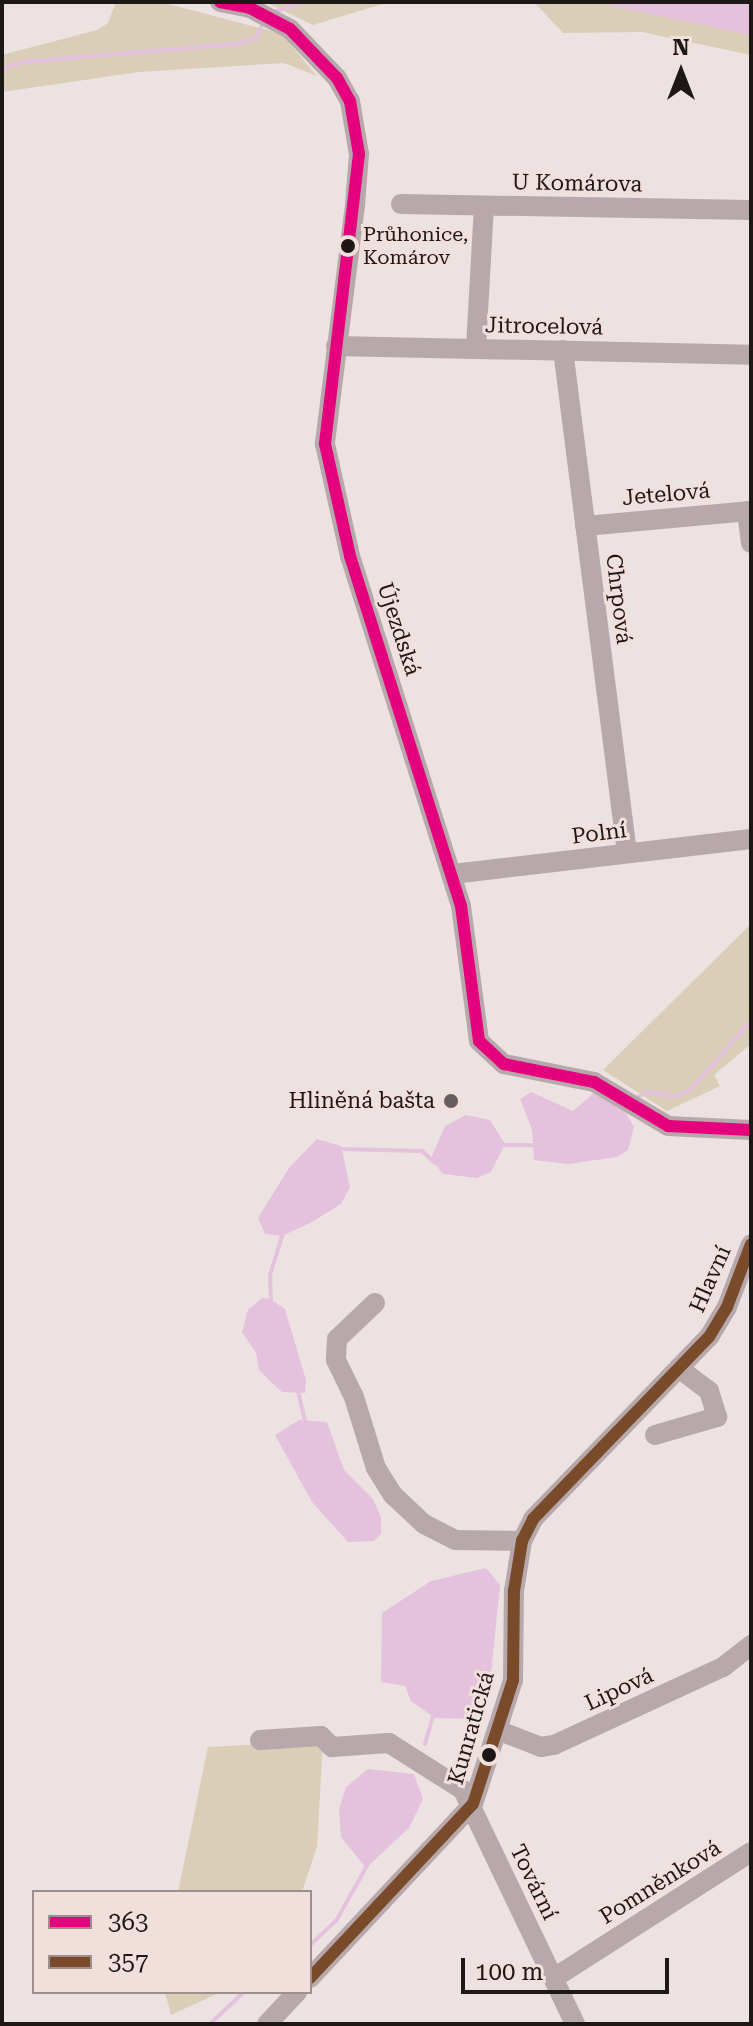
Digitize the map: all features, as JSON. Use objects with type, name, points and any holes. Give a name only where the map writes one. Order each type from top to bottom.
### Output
[{"type":"street","name":"Újezdská","points":[[220,2],[250,8],[290,29],[337,78],[350,101],[359,154],[325,444],[350,556],[453,874],[467,937],[474,1022],[489,1055],[509,1066],[599,1084],[668,1126],[751,1130]]},
{"type":"street","name":"U Komárova","points":[[401,204],[751,210]]},
{"type":"street","points":[[476,348],[484,206]]},
{"type":"street","name":"Jitrocelová","points":[[336,346],[751,355]]},
{"type":"street","name":"Chrpová","points":[[563,350],[627,853]]},
{"type":"street","points":[[749,511],[751,543]]},
{"type":"street","name":"Jetelová","points":[[585,526],[749,511]]},
{"type":"street","name":"Polní","points":[[453,874],[751,839]]},
{"type":"street","name":"Hlavní","points":[[593,1453],[709,1337],[727,1307],[751,1244]]},
{"type":"street","points":[[375,1303],[337,1339],[336,1360],[354,1397],[376,1468],[393,1495],[424,1524],[455,1540],[522,1541]]},
{"type":"street","points":[[655,1435],[717,1417],[709,1391],[679,1368]]},
{"type":"street","name":"Kunratická","points":[[312,1976],[473,1804],[500,1731],[513,1680],[514,1591],[522,1541],[545,1503],[593,1453]]},
{"type":"street","name":"Lipová","points":[[500,1731],[541,1747],[554,1745],[723,1667],[751,1645]]},
{"type":"street","points":[[260,1740],[321,1736],[332,1747],[389,1743],[463,1790],[473,1804]]},
{"type":"street","name":"Tovární","points":[[473,1804],[575,2024]]},
{"type":"street","name":"Pomněnková","points":[[554,1978],[751,1852]]},
{"type":"street","points":[[267,2024],[295,1994]]},
{"type":"shaded area","points":[[116,2],[161,2],[282,34],[317,76],[284,63],[139,72],[2,92],[2,55],[97,30],[108,23]]},
{"type":"shaded area","points":[[265,2],[389,2],[313,25]]},
{"type":"shaded area","points":[[534,2],[595,2],[751,34],[751,55],[642,32],[563,33]]},
{"type":"shaded area","points":[[595,2],[751,2],[751,34],[745,34]]},
{"type":"shaded area","points":[[751,924],[751,1044],[714,1075],[720,1086],[667,1111],[603,1070]]},
{"type":"shaded area","points":[[531,1092],[573,1111],[595,1092],[622,1106],[634,1127],[628,1150],[617,1157],[568,1164],[534,1160],[532,1130],[520,1099]]},
{"type":"shaded area","points":[[466,1115],[490,1120],[505,1144],[491,1172],[477,1178],[443,1174],[431,1158],[445,1126]]},
{"type":"shaded area","points":[[317,1139],[341,1146],[350,1187],[341,1204],[282,1236],[265,1234],[258,1218],[289,1168]]},
{"type":"shaded area","points":[[262,1298],[270,1299],[285,1309],[306,1380],[305,1393],[282,1392],[271,1382],[259,1370],[256,1353],[242,1332],[248,1310]]},
{"type":"shaded area","points":[[299,1420],[327,1422],[344,1470],[373,1499],[381,1517],[381,1534],[374,1541],[348,1542],[312,1502],[275,1435]]},
{"type":"shaded area","points":[[486,1568],[500,1585],[490,1684],[481,1705],[467,1719],[435,1718],[411,1701],[405,1686],[381,1682],[382,1613],[431,1581]]},
{"type":"shaded area","points":[[323,1741],[317,1847],[303,1890],[178,1890],[208,1747]]},
{"type":"shaded area","points":[[368,1769],[414,1774],[423,1799],[409,1828],[366,1868],[341,1837],[339,1809],[346,1787]]},
{"type":"shaded area","points":[[166,1994],[217,1994],[171,2015]]},
{"type":"waterway","points":[[274,12],[303,2]]},
{"type":"waterway","points":[[2,69],[23,62],[236,44],[256,38],[263,23]]},
{"type":"waterway","points":[[636,1098],[647,1092],[677,1096],[690,1090],[751,1021]]},
{"type":"waterway","points":[[501,1145],[536,1145]]},
{"type":"waterway","points":[[339,1149],[422,1151],[435,1163]]},
{"type":"waterway","points":[[271,1302],[270,1275],[283,1233]]},
{"type":"waterway","points":[[298,1391],[306,1425]]},
{"type":"waterway","points":[[425,1744],[434,1712]]},
{"type":"waterway","points":[[312,1943],[336,1921],[368,1864]]},
{"type":"waterway","points":[[210,2024],[242,1994]]},
{"type":"transit line","name":"363","points":[[220,2],[250,8],[290,29],[337,78],[350,101],[359,154],[325,444],[350,556],[461,906],[479,1041],[504,1064],[594,1082],[668,1126],[751,1130]]},
{"type":"transit line","name":"357","points":[[312,1976],[473,1804],[513,1680],[514,1591],[522,1541],[533,1519],[709,1337],[727,1307],[751,1244]]},
{"type":"place","name":"Průhonice, Komárov","points":[[348,246]]},
{"type":"place","name":"Hliněná bašta","points":[[451,1101]]}]
